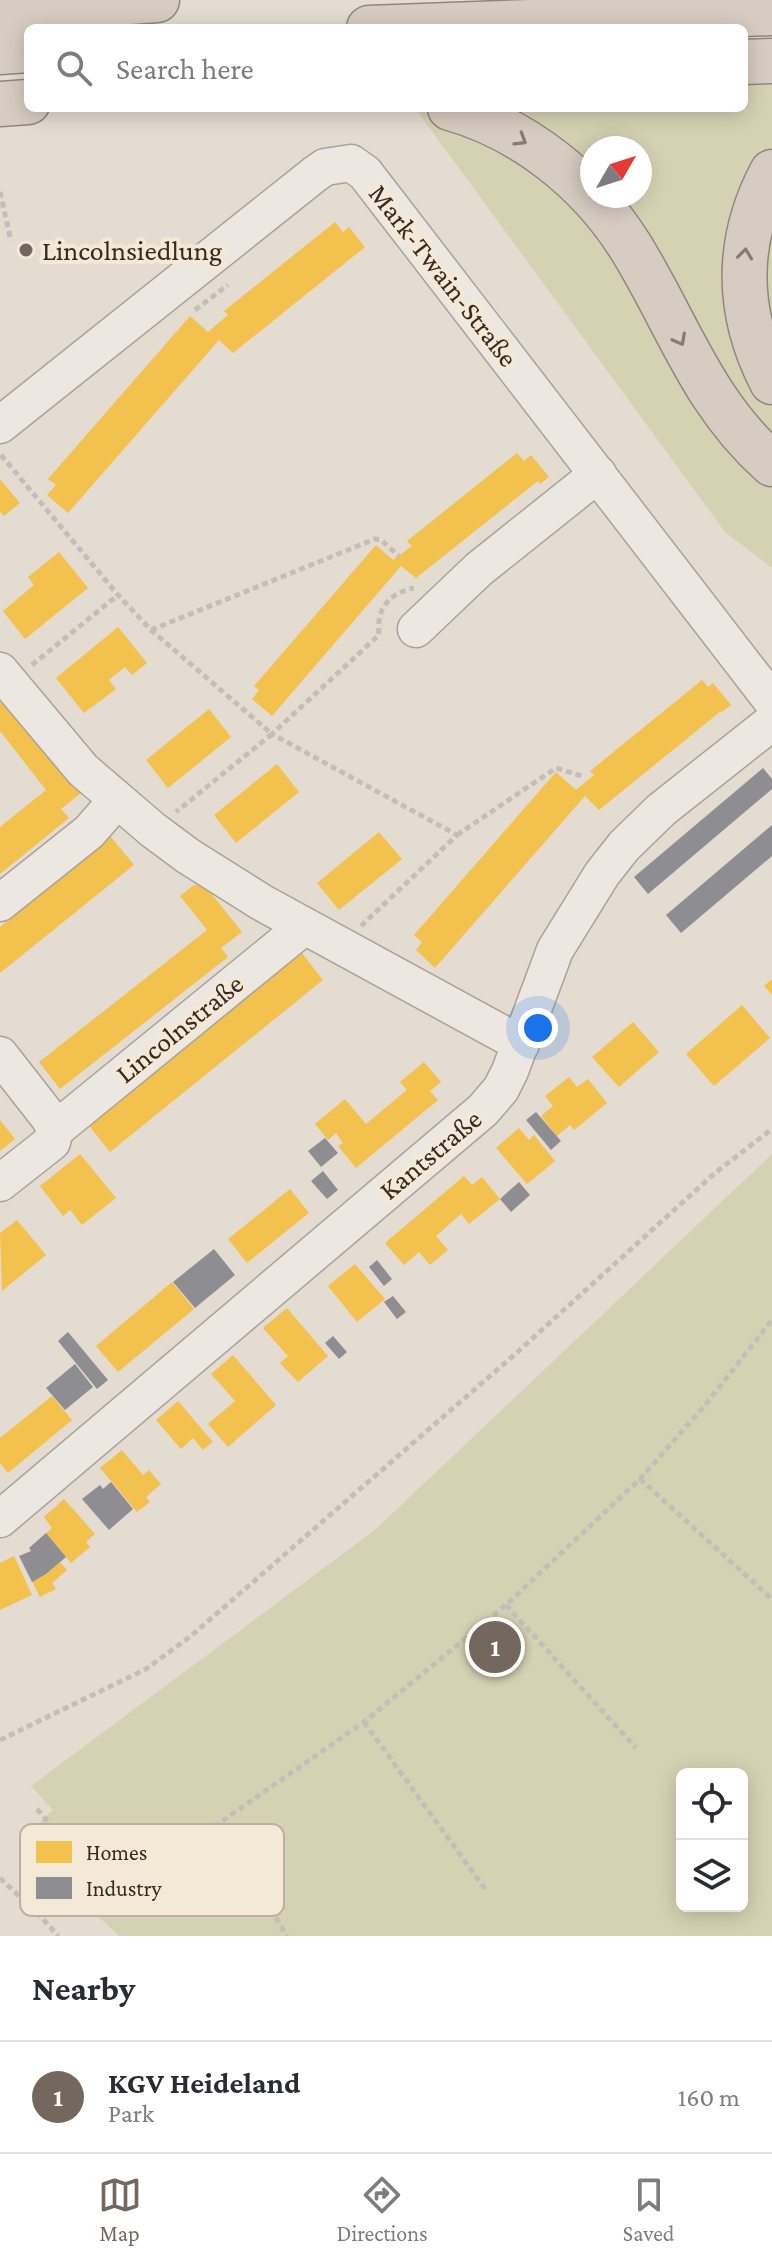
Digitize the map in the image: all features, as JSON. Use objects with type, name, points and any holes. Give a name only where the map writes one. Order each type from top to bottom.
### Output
[{"type":"highway","points":[[0,11],[157,0]]},
{"type":"highway","points":[[476,24],[772,13]]},
{"type":"highway","points":[[0,52],[24,50]]},
{"type":"highway","points":[[748,62],[772,61]]},
{"type":"highway","points":[[0,104],[24,102]]},
{"type":"highway","points":[[461,112],[494,124],[524,141],[564,170],[596,201],[630,247],[710,394],[731,423],[772,464]]},
{"type":"highway","points":[[772,172],[749,225],[743,289],[754,342],[772,382]]},
{"type":"street","name":"Mark-Twain-Straße","points":[[0,425],[315,174],[325,167],[351,163],[365,173],[772,701]]},
{"type":"street","points":[[416,629],[479,569],[598,474]]},
{"type":"street","points":[[5,677],[76,762],[153,830],[225,882],[521,1044]]},
{"type":"street","name":"Kantstraße","points":[[0,1519],[483,1110],[501,1089],[555,950],[602,874],[624,846],[661,810],[772,722]]},
{"type":"street","points":[[0,903],[89,832],[117,800]]},
{"type":"street","name":"Lincolnstraße","points":[[0,1183],[52,1142],[55,1130],[295,934],[301,925]]},
{"type":"street","points":[[0,1055],[50,1119],[55,1130]]},
{"type":"path","points":[[0,192],[11,241]]},
{"type":"path","points":[[183,316],[204,306],[231,280]]},
{"type":"path","points":[[0,454],[151,630],[272,734],[457,835]]},
{"type":"path","points":[[151,630],[375,539],[381,540],[399,556]]},
{"type":"path","points":[[5,677],[118,595]]},
{"type":"path","points":[[153,830],[272,734],[379,634],[416,629]]},
{"type":"path","points":[[340,946],[457,835],[556,768],[582,776]]},
{"type":"path","points":[[0,1740],[146,1669],[191,1636],[513,1356],[715,1173],[772,1129]]},
{"type":"path","points":[[218,1824],[364,1722],[506,1605],[640,1479],[771,1323]]},
{"type":"path","points":[[640,1479],[772,1599]]},
{"type":"path","points":[[506,1605],[636,1748]]},
{"type":"path","points":[[364,1722],[485,1889]]},
{"type":"path","points":[[37,1809],[50,1824]]},
{"type":"path","points":[[0,1878],[20,1897]]},
{"type":"path","points":[[40,1916],[58,1936]]},
{"type":"path","points":[[275,1916],[287,1936]]},
{"type":"shaded area","points":[[772,70],[772,568],[725,532],[418,112],[748,112],[748,72]]},
{"type":"shaded area","points":[[772,1154],[772,1936],[119,1936],[98,1916],[284,1916],[284,1824],[38,1824],[53,1810],[31,1786],[376,1529]]},
{"type":"building: Homes","points":[[335,222],[343,232],[349,227],[365,247],[233,353],[219,340],[68,513],[47,495],[56,485],[48,479],[190,316],[208,332],[228,315],[224,311]]},
{"type":"building: Homes","points":[[517,453],[524,461],[531,455],[549,477],[540,484],[538,481],[416,578],[401,566],[272,716],[252,699],[259,690],[254,686],[376,545],[393,560],[412,546],[407,541]]},
{"type":"building: Homes","points":[[0,479],[20,503],[4,516],[0,511]]},
{"type":"building: Homes","points":[[59,552],[88,588],[25,639],[3,611],[34,585],[28,577]]},
{"type":"building: Homes","points":[[118,627],[147,663],[132,675],[125,667],[109,680],[116,689],[84,713],[56,678]]},
{"type":"building: Homes","points":[[702,680],[708,687],[713,683],[731,705],[599,810],[585,796],[435,968],[416,950],[422,942],[414,935],[556,772],[576,790],[594,775],[590,771]]},
{"type":"building: Homes","points":[[0,691],[81,793],[61,809],[69,818],[0,874],[0,827],[46,790],[0,731]]},
{"type":"building: Homes","points":[[209,709],[231,737],[168,788],[146,760]]},
{"type":"building: Homes","points":[[277,764],[299,792],[236,843],[214,815]]},
{"type":"building: Homes","points":[[379,832],[402,859],[339,910],[317,883]]},
{"type":"building: Homes","points":[[111,837],[134,865],[0,973],[0,927]]},
{"type":"building: Homes","points":[[194,885],[205,886],[242,932],[221,948],[228,957],[60,1089],[39,1062],[207,930],[180,896]]},
{"type":"building: Homes","points":[[301,952],[323,980],[110,1152],[87,1123]]},
{"type":"building: Homes","points":[[772,979],[772,995],[764,986]]},
{"type":"building: Homes","points":[[742,1005],[770,1038],[714,1086],[686,1054]]},
{"type":"building: Homes","points":[[633,1022],[659,1052],[619,1087],[592,1057]]},
{"type":"building: Homes","points":[[424,1062],[441,1082],[430,1091],[438,1100],[356,1168],[338,1146],[343,1143],[336,1133],[328,1140],[315,1124],[345,1099],[366,1124],[407,1090],[400,1082]]},
{"type":"building: Homes","points":[[569,1077],[577,1087],[588,1079],[607,1103],[574,1130],[570,1125],[557,1136],[541,1116],[553,1106],[545,1096]]},
{"type":"building: Homes","points":[[0,1120],[15,1139],[0,1151]]},
{"type":"building: Homes","points":[[519,1128],[529,1140],[534,1135],[555,1161],[527,1184],[496,1148]]},
{"type":"building: Homes","points":[[80,1154],[116,1198],[82,1225],[70,1210],[63,1216],[40,1186]]},
{"type":"building: Homes","points":[[464,1176],[472,1185],[482,1177],[500,1199],[469,1224],[461,1214],[436,1236],[448,1250],[430,1265],[419,1252],[404,1265],[385,1243]]},
{"type":"building: Homes","points":[[290,1189],[309,1213],[247,1263],[228,1239]]},
{"type":"building: Homes","points":[[17,1220],[46,1255],[2,1291],[0,1233]]},
{"type":"building: Homes","points":[[355,1264],[385,1299],[357,1322],[328,1286]]},
{"type":"building: Homes","points":[[172,1282],[194,1309],[118,1372],[96,1346]]},
{"type":"building: Homes","points":[[287,1308],[328,1356],[298,1382],[280,1363],[288,1356],[263,1328]]},
{"type":"building: Homes","points":[[233,1355],[276,1405],[228,1447],[208,1424],[235,1401],[211,1374]]},
{"type":"building: Homes","points":[[52,1396],[72,1420],[8,1473],[0,1463],[0,1438]]},
{"type":"building: Homes","points":[[178,1401],[213,1442],[203,1450],[193,1438],[181,1449],[156,1420]]},
{"type":"building: Homes","points":[[122,1450],[143,1475],[149,1470],[161,1484],[146,1497],[150,1502],[137,1512],[100,1468]]},
{"type":"building: Homes","points":[[64,1499],[95,1534],[86,1542],[90,1547],[71,1563],[46,1533],[52,1528],[44,1517]]},
{"type":"building: Homes","points":[[14,1556],[32,1595],[0,1610],[0,1563]]},
{"type":"building: Homes","points":[[60,1562],[67,1570],[52,1583],[56,1589],[40,1597],[32,1581]]},
{"type":"building: Industry","points":[[763,768],[772,779],[772,789],[648,894],[634,877]]},
{"type":"building: Industry","points":[[772,825],[772,856],[681,933],[666,915]]},
{"type":"building: Industry","points":[[536,1112],[561,1141],[551,1150],[526,1120]]},
{"type":"building: Industry","points":[[325,1138],[338,1153],[321,1167],[308,1151]]},
{"type":"building: Industry","points":[[323,1171],[338,1190],[327,1199],[311,1181]]},
{"type":"building: Industry","points":[[519,1182],[530,1195],[511,1212],[500,1199]]},
{"type":"building: Industry","points":[[214,1249],[235,1275],[195,1308],[173,1282]]},
{"type":"building: Industry","points":[[377,1260],[392,1279],[384,1286],[369,1267]]},
{"type":"building: Industry","points":[[393,1296],[406,1312],[397,1319],[384,1302]]},
{"type":"building: Industry","points":[[68,1332],[108,1380],[97,1389],[58,1341]]},
{"type":"building: Industry","points":[[333,1336],[347,1352],[339,1359],[325,1343]]},
{"type":"building: Industry","points":[[75,1364],[93,1387],[65,1410],[46,1388]]},
{"type":"building: Industry","points":[[111,1482],[133,1509],[109,1530],[82,1499],[100,1485],[103,1489]]},
{"type":"building: Industry","points":[[46,1533],[66,1557],[32,1582],[19,1556],[31,1551],[29,1548]]},
{"type":"place","name":"Lincolnsiedlung","points":[[26,250]]},
{"type":"place","name":"KGV Heideland","points":[[495,1647]]}]
